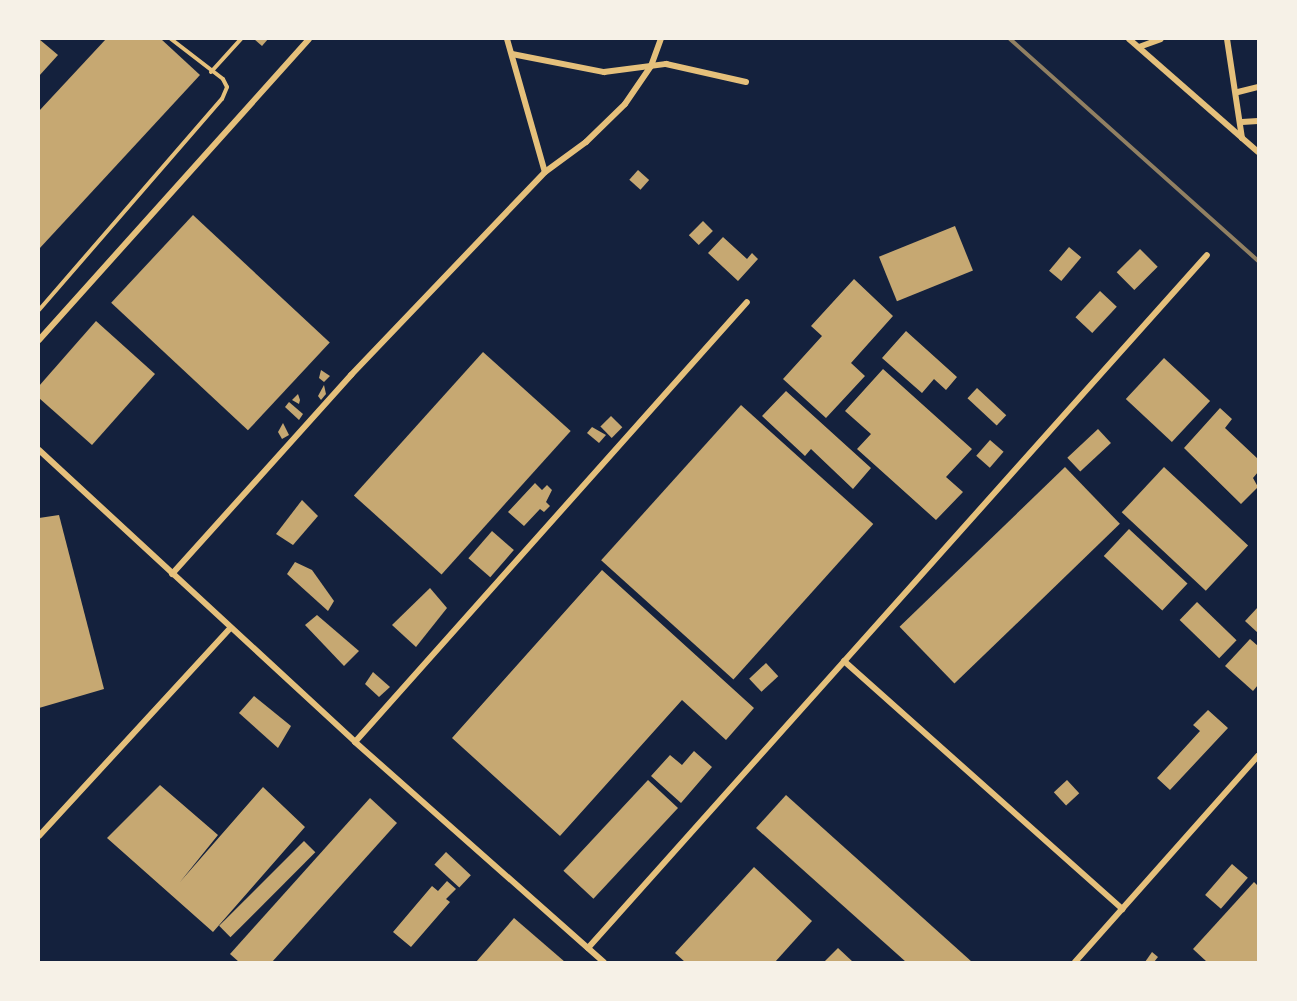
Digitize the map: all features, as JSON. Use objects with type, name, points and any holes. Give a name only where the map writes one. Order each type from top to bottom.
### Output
[{"type":"street","points":[[39,340],[309,39]]},
{"type":"street","points":[[507,39],[545,172]]},
{"type":"street","points":[[172,574],[351,375],[545,172],[586,142],[625,104],[651,66],[661,39]]},
{"type":"street","points":[[1130,39],[1258,152]]},
{"type":"street","points":[[1139,47],[1161,39]]},
{"type":"street","points":[[1235,39],[1227,40],[1238,92],[1242,138]]},
{"type":"street","points":[[512,54],[604,72],[666,64],[746,82]]},
{"type":"street","points":[[1238,92],[1258,87]]},
{"type":"street","points":[[1242,122],[1258,122]]},
{"type":"street","points":[[588,948],[1207,255]]},
{"type":"street","points":[[355,742],[747,302]]},
{"type":"street","points":[[39,450],[355,742],[604,962]]},
{"type":"street","points":[[39,836],[230,628]]},
{"type":"street","points":[[844,661],[1122,909]]},
{"type":"street","points":[[1075,962],[1258,756]]},
{"type":"lane","points":[[39,310],[222,99],[227,87],[223,79],[171,39]]},
{"type":"lane","points":[[211,72],[241,39]]},
{"type":"building","points":[[39,39],[58,55],[39,76]]},
{"type":"building","points":[[106,39],[161,39],[200,75],[39,249],[39,111]]},
{"type":"building","points":[[254,39],[268,39],[262,46]]},
{"type":"building","points":[[638,170],[649,180],[640,190],[629,180]]},
{"type":"building","points":[[193,215],[330,343],[248,430],[111,303]]},
{"type":"building","points":[[703,221],[713,231],[699,245],[689,235]]},
{"type":"building","points":[[955,226],[973,271],[897,301],[879,257]]},
{"type":"building","points":[[723,237],[747,259],[752,253],[758,259],[738,281],[708,253]]},
{"type":"building","points":[[1069,247],[1081,257],[1061,281],[1049,271]]},
{"type":"building","points":[[1140,249],[1158,267],[1134,290],[1117,272]]},
{"type":"building","points":[[854,279],[893,316],[851,363],[865,376],[826,418],[783,379],[822,336],[811,326]]},
{"type":"building","points":[[1100,291],[1117,307],[1092,333],[1075,317]]},
{"type":"building","points":[[96,321],[155,374],[92,445],[39,398],[39,386]]},
{"type":"building","points":[[906,331],[957,377],[946,390],[934,379],[922,393],[882,358]]},
{"type":"building","points":[[483,352],[571,431],[442,574],[354,495]]},
{"type":"building","points":[[1164,358],[1210,401],[1172,442],[1126,399]]},
{"type":"building","points":[[883,369],[972,449],[946,477],[963,492],[936,520],[857,449],[871,434],[845,411]]},
{"type":"building","points":[[321,370],[330,376],[324,382],[319,378]]},
{"type":"building","points":[[324,385],[326,394],[321,400],[318,396]]},
{"type":"building","points":[[977,388],[1006,415],[997,426],[967,398]]},
{"type":"building","points":[[786,391],[871,468],[853,489],[811,449],[805,456],[762,416]]},
{"type":"building","points":[[298,394],[300,400],[299,404],[292,400]]},
{"type":"building","points":[[289,402],[303,414],[299,420],[285,407]]},
{"type":"building","points":[[741,405],[873,524],[733,679],[601,560]]},
{"type":"building","points":[[1220,408],[1232,419],[1225,428],[1258,459],[1258,472],[1253,478],[1258,487],[1241,504],[1184,448]]},
{"type":"building","points":[[611,416],[622,427],[612,438],[600,427]]},
{"type":"building","points":[[283,423],[289,435],[282,439],[278,432]]},
{"type":"building","points":[[592,427],[606,435],[599,443],[587,433]]},
{"type":"building","points":[[1098,429],[1111,443],[1080,472],[1067,458]]},
{"type":"building","points":[[990,440],[1004,452],[990,468],[976,456]]},
{"type":"building","points":[[1065,467],[1120,524],[954,684],[900,627]]},
{"type":"building","points":[[1164,467],[1248,545],[1206,591],[1122,512]]},
{"type":"building","points":[[535,483],[542,490],[547,485],[552,490],[546,502],[550,506],[544,512],[540,509],[524,526],[508,512]]},
{"type":"building","points":[[302,500],[318,516],[293,545],[276,534]]},
{"type":"building","points":[[59,515],[104,689],[39,708],[39,518]]},
{"type":"building","points":[[1129,529],[1188,584],[1162,611],[1104,556]]},
{"type":"building","points":[[492,531],[514,550],[490,577],[468,558]]},
{"type":"building","points":[[295,562],[312,570],[334,601],[328,611],[287,574]]},
{"type":"building","points":[[602,570],[754,708],[726,740],[682,700],[560,836],[452,738]]},
{"type":"building","points":[[430,588],[447,608],[416,647],[392,625]]},
{"type":"building","points":[[1197,602],[1237,640],[1219,658],[1180,620]]},
{"type":"building","points":[[1258,607],[1258,633],[1245,621]]},
{"type":"building","points":[[317,615],[359,651],[344,666],[305,625]]},
{"type":"building","points":[[1250,639],[1258,646],[1258,685],[1253,691],[1225,666]]},
{"type":"building","points":[[766,663],[778,676],[761,692],[749,679]]},
{"type":"building","points":[[373,672],[390,687],[379,697],[365,684]]},
{"type":"building","points":[[254,696],[291,726],[278,748],[239,713]]},
{"type":"building","points":[[1208,710],[1228,728],[1170,790],[1157,778],[1200,731],[1193,725]]},
{"type":"building","points":[[694,751],[712,767],[681,803],[651,776],[670,755],[682,765]]},
{"type":"building","points":[[648,780],[678,808],[593,899],[563,871]]},
{"type":"building","points":[[1067,780],[1079,793],[1066,805],[1054,792]]},
{"type":"building","points":[[160,785],[218,835],[180,882],[263,787],[305,827],[213,932],[107,838]]},
{"type":"building","points":[[786,795],[972,962],[906,962],[756,828]]},
{"type":"building","points":[[370,798],[397,823],[272,962],[239,962],[230,954]]},
{"type":"building","points":[[304,841],[315,852],[230,937],[219,926]]},
{"type":"building","points":[[446,852],[471,875],[459,888],[434,864]]},
{"type":"building","points":[[1232,864],[1248,878],[1221,909],[1205,895]]},
{"type":"building","points":[[754,867],[812,921],[775,962],[685,962],[675,953]]},
{"type":"building","points":[[447,881],[456,889],[446,899],[450,902],[411,947],[393,932],[432,886],[438,891]]},
{"type":"building","points":[[1254,882],[1258,886],[1258,962],[1207,962],[1193,949]]},
{"type":"building","points":[[514,918],[565,962],[476,962]]},
{"type":"building","points":[[838,948],[853,962],[824,962]]},
{"type":"building","points":[[1152,952],[1158,957],[1154,962],[1145,962]]},
{"type":"railway","points":[[1010,39],[1258,261]]}]
